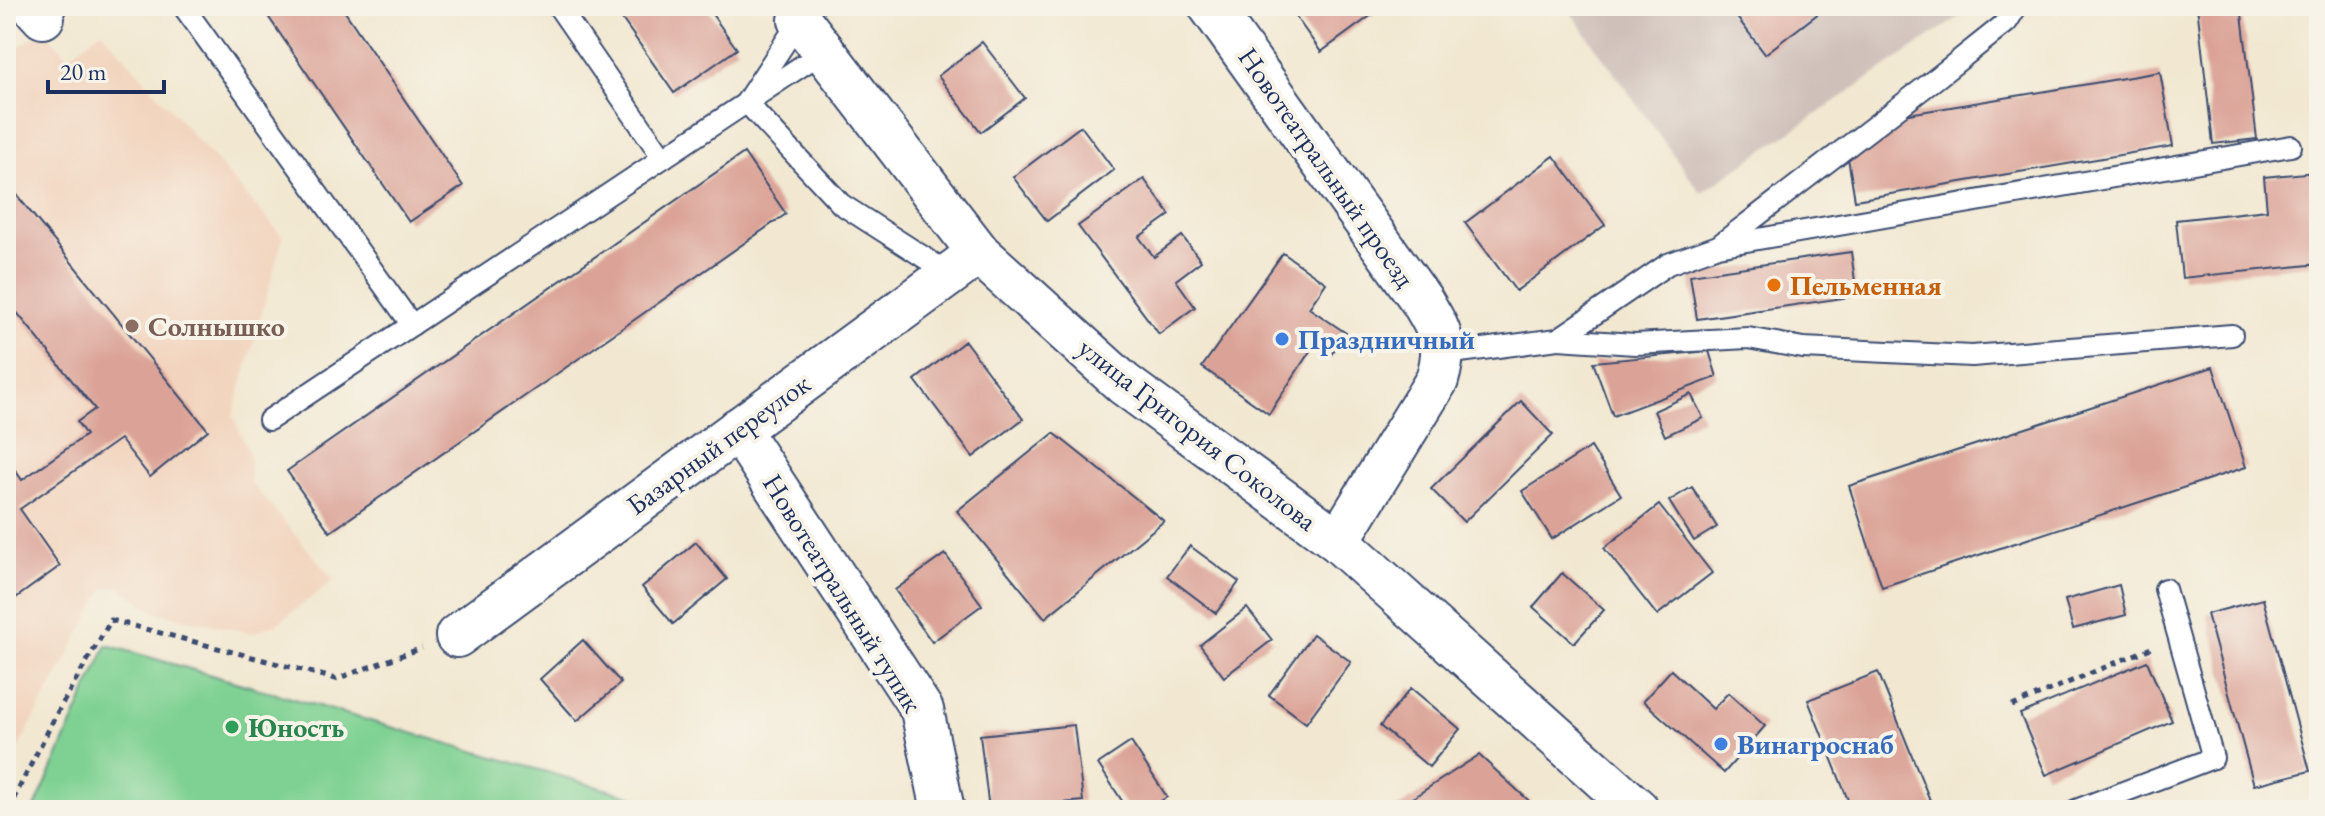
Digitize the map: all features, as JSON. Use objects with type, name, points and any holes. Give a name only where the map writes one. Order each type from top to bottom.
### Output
[{"type":"street","name":"Новотеатральный проезд","points":[[1210,6],[1422,301],[1438,327],[1445,354]]},
{"type":"street","name":"улица Григория Соколова","points":[[811,26],[965,264],[1338,541],[1638,810]]},
{"type":"street","name":"Базарный переулок","points":[[457,636],[965,264]]},
{"type":"street","points":[[1338,541],[1437,380],[1445,354]]},
{"type":"street","name":"Новотеатральный тупик","points":[[738,429],[922,710],[943,810]]},
{"type":"lane","points":[[183,6],[412,325]]},
{"type":"lane","points":[[558,6],[663,158]]},
{"type":"lane","points":[[1718,246],[2007,22],[2017,6]]},
{"type":"lane","points":[[269,420],[746,102],[811,26]]},
{"type":"lane","points":[[746,102],[811,26]]},
{"type":"lane","points":[[746,102],[841,204],[965,264]]},
{"type":"lane","points":[[1558,339],[1668,264],[1718,246],[2291,146]]},
{"type":"lane","points":[[1445,354],[1558,339],[1635,344],[1748,338],[1803,348],[1972,356],[2232,335]]},
{"type":"lane","points":[[2076,810],[2213,758],[2165,589]]},
{"type":"path","points":[[8,810],[57,713],[111,620],[336,679],[457,636]]},
{"type":"path","points":[[2012,706],[2178,636]]},
{"type":"shaded area","points":[[1566,6],[1975,6],[1701,193]]},
{"type":"shaded area","name":"Солнышко","points":[[45,30],[67,57],[102,31],[283,237],[233,416],[250,455],[250,482],[334,580],[278,623],[252,633],[154,612],[119,586],[104,589],[6,771],[6,55]]},
{"type":"green space","name":"Юность","points":[[107,645],[678,810],[34,810]]},
{"type":"building","points":[[261,6],[341,6],[463,186],[409,222]]},
{"type":"building","points":[[613,6],[706,6],[737,49],[674,93]]},
{"type":"building","points":[[1288,6],[1384,6],[1321,52]]},
{"type":"building","points":[[1741,6],[1828,6],[1765,54],[1733,12]]},
{"type":"building","points":[[2197,6],[2241,6],[2257,139],[2213,144]]},
{"type":"building","points":[[982,42],[1025,98],[981,132],[938,76]]},
{"type":"building","points":[[2160,72],[2173,146],[1855,200],[1848,158],[1897,116]]},
{"type":"building","points":[[1081,126],[1114,170],[1047,221],[1013,177]]},
{"type":"building","points":[[744,153],[786,214],[330,532],[287,471]]},
{"type":"building","points":[[1554,156],[1605,225],[1516,291],[1465,223]]},
{"type":"building","points":[[2316,172],[2319,264],[2182,278],[2176,220],[2267,210],[2264,177]]},
{"type":"building","points":[[1144,179],[1170,215],[1139,237],[1154,257],[1182,236],[1201,261],[1176,280],[1195,307],[1159,334],[1078,226]]},
{"type":"building","points":[[15,193],[208,430],[150,477],[120,439],[20,509],[60,566],[6,605],[6,457],[22,480],[86,435],[77,422],[95,409],[6,299],[6,200]]},
{"type":"building","name":"Пельменная","points":[[1851,252],[1857,296],[1697,319],[1690,275]]},
{"type":"building","name":"Праздничный","points":[[1283,253],[1326,283],[1309,308],[1346,333],[1330,356],[1314,345],[1269,414],[1202,367]]},
{"type":"building","points":[[965,341],[1023,419],[973,457],[915,380]]},
{"type":"building","points":[[1709,351],[1717,377],[1613,416],[1593,362]]},
{"type":"building","points":[[2213,367],[2246,467],[1882,587],[1849,486]]},
{"type":"building","points":[[1691,394],[1703,418],[1665,436],[1654,411]]},
{"type":"building","points":[[1521,401],[1553,435],[1464,522],[1431,489]]},
{"type":"building","points":[[1054,433],[1164,521],[1045,618],[957,511]]},
{"type":"building","points":[[1591,447],[1621,495],[1552,539],[1522,491]]},
{"type":"building","points":[[1692,487],[1717,527],[1694,541],[1669,501]]},
{"type":"building","points":[[1659,505],[1712,573],[1657,615],[1604,548]]},
{"type":"building","points":[[696,542],[727,579],[673,624],[642,587]]},
{"type":"building","points":[[1190,546],[1239,582],[1216,613],[1167,576]]},
{"type":"building","points":[[945,554],[982,605],[932,642],[895,590]]},
{"type":"building","points":[[1562,573],[1604,610],[1574,643],[1533,607]]},
{"type":"building","points":[[2119,585],[2126,615],[2073,629],[2065,600]]},
{"type":"building","points":[[2263,599],[2310,771],[2254,785],[2207,614]]},
{"type":"building","points":[[1247,608],[1272,640],[1224,677],[1200,645]]},
{"type":"building","points":[[1313,634],[1351,662],[1306,723],[1269,695]]},
{"type":"building","points":[[583,640],[621,683],[577,721],[540,679]]},
{"type":"building","points":[[2147,661],[2172,721],[2046,775],[2020,714]]},
{"type":"building","points":[[1671,670],[1713,709],[1728,693],[1765,726],[1724,773],[1643,701]]},
{"type":"building","points":[[1878,672],[1934,810],[1852,810],[1808,700]]},
{"type":"building","points":[[1411,688],[1460,729],[1429,767],[1380,726]]},
{"type":"building","points":[[1074,725],[1083,801],[989,810],[980,735]]},
{"type":"building","points":[[1131,742],[1167,797],[1146,810],[1128,810],[1098,764]]},
{"type":"building","points":[[1479,755],[1539,810],[1394,810]]},
{"type":"place","name":"Пельменная","points":[[1774,285]]},
{"type":"place","name":"Солнышко","points":[[132,326]]},
{"type":"place","name":"Праздничный","points":[[1282,339]]},
{"type":"place","name":"Юность","points":[[232,727]]},
{"type":"place","name":"Винагроснаб","points":[[1721,744]]}]
